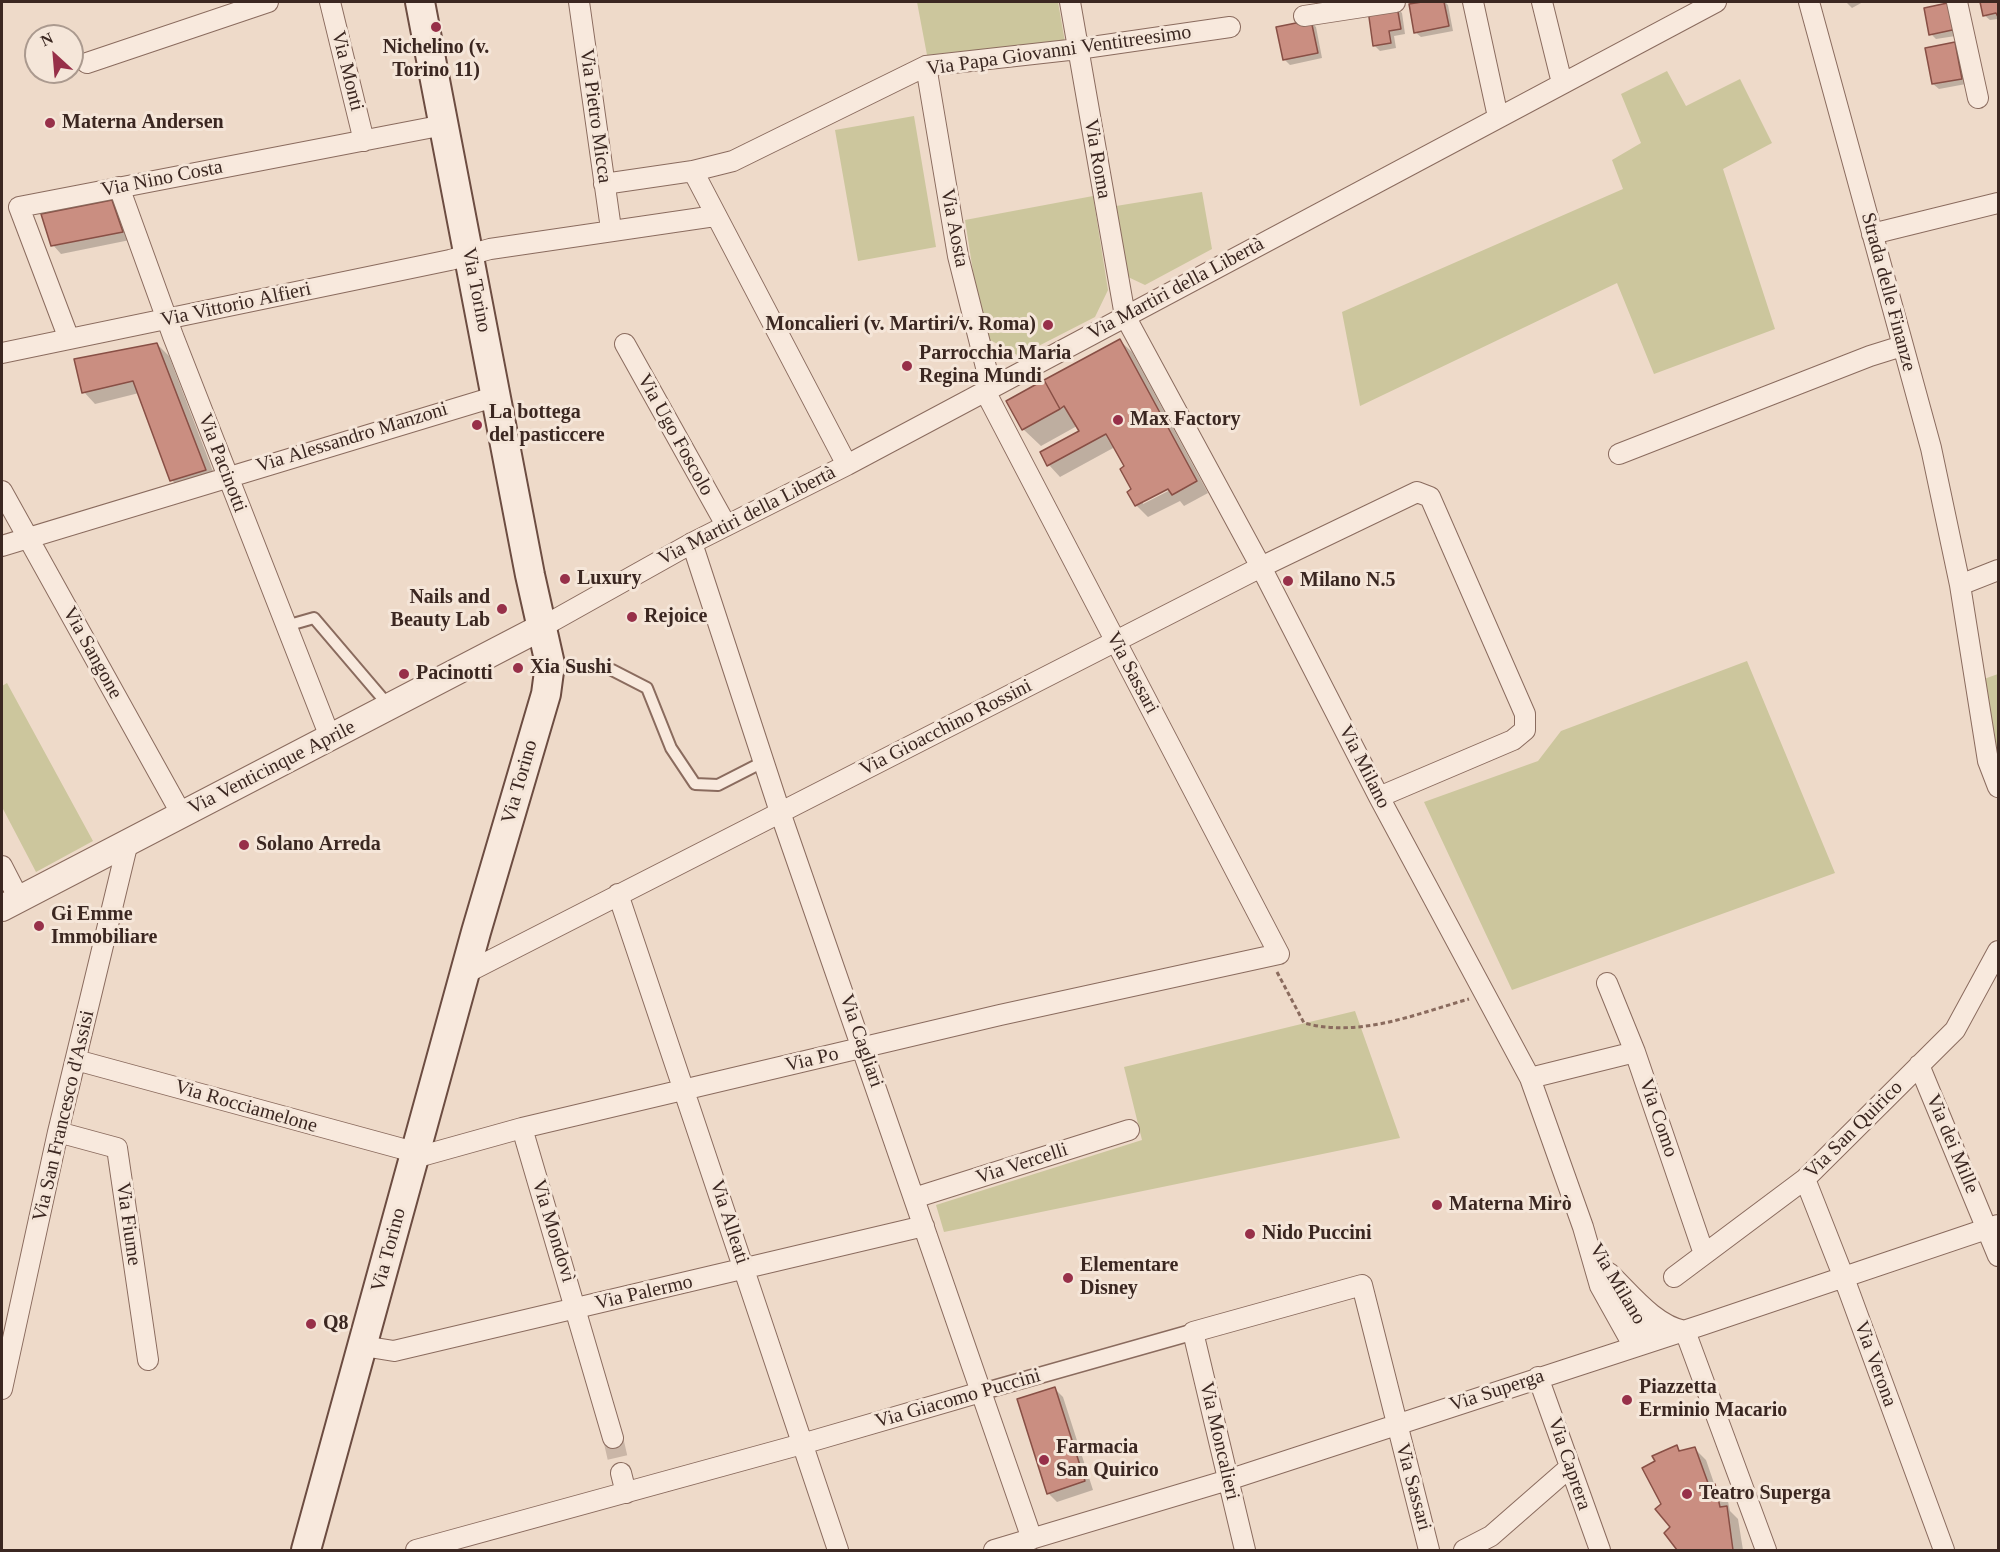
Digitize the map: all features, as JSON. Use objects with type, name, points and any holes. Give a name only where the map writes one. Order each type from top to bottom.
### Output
[{"type":"main road","name":"Via Torino","points":[[306,1551],[464,974],[548,684],[550,664],[420,2]]},
{"type":"street","points":[[87,63],[268,2]]},
{"type":"street","name":"Via Monti","points":[[330,2],[364,141]]},
{"type":"street","name":"Via Pietro Micca","points":[[579,2],[611,230]]},
{"type":"street","name":"Via Roma","points":[[1070,2],[1125,316]]},
{"type":"street","points":[[1304,16],[1395,2]]},
{"type":"street","points":[[1473,2],[1498,117]]},
{"type":"street","points":[[1542,2],[1562,83]]},
{"type":"street","name":"Via Martiri della Libertà","points":[[542,627],[692,543],[847,465],[1716,2]]},
{"type":"street","name":"Strada delle Finanze","points":[[1809,2],[1931,448],[1960,585],[1988,761],[1998,787]]},
{"type":"street","points":[[1957,2],[1978,98]]},
{"type":"street","name":"Via Papa Giovanni Ventitreesimo","points":[[604,184],[693,171],[733,162],[926,66],[1078,49],[1230,27]]},
{"type":"street","name":"Via Aosta","points":[[926,66],[958,256],[988,389]]},
{"type":"street","name":"Via Nino Costa","points":[[69,339],[19,207],[444,125]]},
{"type":"street","points":[[693,171],[847,465]]},
{"type":"street","name":"Via Pacinotti","points":[[119,187],[227,476],[330,737]]},
{"type":"street","points":[[1872,234],[1998,203]]},
{"type":"street","points":[[470,255],[490,249],[715,216]]},
{"type":"street","name":"Via Vittorio Alfieri","points":[[2,353],[470,255]]},
{"type":"street","name":"Via Milano","points":[[1125,316],[1261,567],[1379,797],[1530,1078],[1583,1227],[1600,1286],[1612,1308],[1643,1344]]},
{"type":"street","name":"Via Ugo Foscolo","points":[[625,344],[726,525]]},
{"type":"street","points":[[1619,454],[1870,356],[1902,346]]},
{"type":"street","name":"Via Sassari","points":[[988,389],[1274,955]]},
{"type":"street","name":"Via Alessandro Manzoni","points":[[2,546],[497,396]]},
{"type":"street","name":"Via Sangone","points":[[2,491],[182,815]]},
{"type":"street","name":"Via Gioacchino Rossini","points":[[464,974],[1261,567],[1417,492],[1430,497],[1525,714],[1525,730],[1513,740],[1379,797]]},
{"type":"street","name":"Via Cagliari","points":[[692,543],[780,812],[864,1048],[1032,1539]]},
{"type":"street","points":[[1960,585],[1998,570]]},
{"type":"street","name":"Via Venticinque Aprile","points":[[10,904],[542,627]]},
{"type":"street","name":"Via San Francesco d'Assisi","points":[[2,1389],[58,1132],[128,842]]},
{"type":"street","points":[[2,866],[10,904]]},
{"type":"street","name":"Via Alleati","points":[[618,894],[838,1551]]},
{"type":"street","name":"Via San Quirico","points":[[1674,1277],[1805,1179],[1955,1030],[1998,951]]},
{"type":"street","name":"Via Po","points":[[416,1154],[436,1154],[522,1128],[685,1089],[1000,1015],[1274,955]]},
{"type":"street","name":"Via Como","points":[[1607,984],[1635,1052],[1704,1254]]},
{"type":"street","points":[[1530,1078],[1635,1052]]},
{"type":"street","name":"Via Rocciamelone","points":[[76,1060],[416,1154]]},
{"type":"street","name":"Via dei Mille","points":[[1919,1065],[1993,1227],[1998,1256]]},
{"type":"street","name":"Via Mondovì","points":[[522,1128],[613,1438]]},
{"type":"street","name":"Via Vercelli","points":[[914,1198],[1129,1130]]},
{"type":"street","name":"Via Fiume","points":[[58,1132],[117,1148],[148,1360]]},
{"type":"street","name":"Via Verona","points":[[1805,1179],[1844,1278],[1944,1551]]},
{"type":"street","name":"Via Palermo","points":[[363,1346],[394,1351],[924,1226]]},
{"type":"street","name":"Via Milano","points":[[1583,1227],[1609,1273],[1643,1344]]},
{"type":"street","name":"Via Superga","points":[[1006,1549],[1032,1539],[1228,1480],[1538,1377],[1685,1331],[1993,1227]]},
{"type":"street","points":[[1609,1273],[1662,1322],[1685,1331],[1766,1551]]},
{"type":"street","name":"Via Giacomo Puccini","points":[[416,1551],[1362,1285],[1396,1424]]},
{"type":"street","points":[[1600,1358],[1611,1338],[1612,1308]]},
{"type":"street","name":"Via Moncalieri","points":[[1193,1332],[1245,1551]]},
{"type":"street","name":"Via Caprera","points":[[1538,1377],[1599,1551]]},
{"type":"street","name":"Via Sassari","points":[[1396,1424],[1429,1551]]},
{"type":"street","points":[[1464,1551],[1491,1536],[1570,1467]]},
{"type":"street","points":[[621,1473],[626,1493]]},
{"type":"lane","points":[[286,626],[314,618],[389,707]]},
{"type":"lane","points":[[612,670],[647,688],[671,748],[695,784],[718,785],[763,762]]},
{"type":"path","points":[[1274,955],[1304,1023],[1316,1026],[1361,1028],[1485,995]]},
{"type":"shaded area","points":[[917,2],[1058,2],[1065,42],[927,55]]},
{"type":"shaded area","points":[[1667,71],[1686,106],[1740,79],[1772,143],[1723,169],[1775,329],[1654,374],[1617,283],[1360,406],[1342,312],[1623,189],[1612,160],[1641,143],[1621,94]]},
{"type":"shaded area","points":[[914,116],[936,247],[858,261],[835,130]]},
{"type":"shaded area","points":[[1202,192],[1212,249],[1145,285],[1128,277],[1116,206]]},
{"type":"shaded area","points":[[1093,196],[1108,290],[1095,317],[1019,356],[983,336],[965,220]]},
{"type":"shaded area","points":[[1747,661],[1835,873],[1512,990],[1424,802],[1538,761],[1561,731]]},
{"type":"shaded area","points":[[1998,674],[1998,756],[1984,679]]},
{"type":"shaded area","points":[[7,683],[93,841],[36,872],[2,807],[2,686]]},
{"type":"shaded area","points":[[1355,1011],[1400,1138],[944,1232],[936,1205],[1142,1140],[1124,1067]]},
{"type":"building","points":[[1444,2],[1449,26],[1414,33],[1409,4]]},
{"type":"building","points":[[1952,2],[1957,29],[1929,35],[1924,8]]},
{"type":"building","points":[[1980,2],[1998,2],[1998,17],[1996,13],[1983,16]]},
{"type":"building","points":[[1397,6],[1401,29],[1389,31],[1391,43],[1373,46],[1368,10]]},
{"type":"building","points":[[1311,20],[1318,53],[1283,60],[1276,27]]},
{"type":"building","points":[[1955,42],[1962,79],[1932,84],[1925,48]]},
{"type":"building","points":[[112,200],[123,232],[51,246],[41,214]]},
{"type":"building","name":"Max Factory","points":[[1120,339],[1197,481],[1172,495],[1168,489],[1135,506],[1127,492],[1131,489],[1120,469],[1124,466],[1106,434],[1047,466],[1040,452],[1079,431],[1064,406],[1060,409],[1044,380]]},
{"type":"building","points":[[157,343],[206,470],[170,481],[133,381],[82,393],[74,359]]},
{"type":"building","points":[[1044,380],[1060,409],[1022,430],[1006,401]]},
{"type":"building","points":[[1055,1387],[1085,1481],[1047,1494],[1017,1399]]},
{"type":"building","name":"Teatro Superga","points":[[1677,1445],[1679,1451],[1695,1447],[1708,1483],[1715,1484],[1720,1507],[1727,1506],[1733,1550],[1677,1550],[1664,1533],[1670,1527],[1655,1509],[1661,1504],[1642,1468],[1655,1461],[1652,1456]]},
{"type":"tunnel","points":[[613,1438],[621,1473]]},
{"type":"place","name":"Nichelino (v. Torino 11)","points":[[436,27]]},
{"type":"place","name":"Materna Andersen","points":[[50,123]]},
{"type":"place","name":"Moncalieri (v. Martiri/v. Roma)","points":[[1048,325]]},
{"type":"place","name":"Parrocchia Maria Regina Mundi","points":[[907,366]]},
{"type":"place","name":"Max Factory","points":[[1118,420]]},
{"type":"place","name":"La bottega del pasticcere","points":[[477,425]]},
{"type":"place","name":"Luxury","points":[[565,579]]},
{"type":"place","name":"Milano N.5","points":[[1288,581]]},
{"type":"place","name":"Nails and Beauty Lab","points":[[502,609]]},
{"type":"place","name":"Rejoice","points":[[632,617]]},
{"type":"place","name":"Xia Sushi","points":[[518,668]]},
{"type":"place","name":"Pacinotti","points":[[404,674]]},
{"type":"place","name":"Solano Arreda","points":[[244,845]]},
{"type":"place","name":"Gi Emme Immobiliare","points":[[39,926]]},
{"type":"place","name":"Materna Mirò","points":[[1437,1205]]},
{"type":"place","name":"Nido Puccini","points":[[1250,1234]]},
{"type":"place","name":"Elementare Disney","points":[[1068,1278]]},
{"type":"place","name":"Q8","points":[[311,1324]]},
{"type":"place","name":"Piazzetta Erminio Macario","points":[[1627,1400]]},
{"type":"place","name":"Farmacia San Quirico","points":[[1044,1460]]},
{"type":"place","name":"Teatro Superga","points":[[1687,1494]]}]
